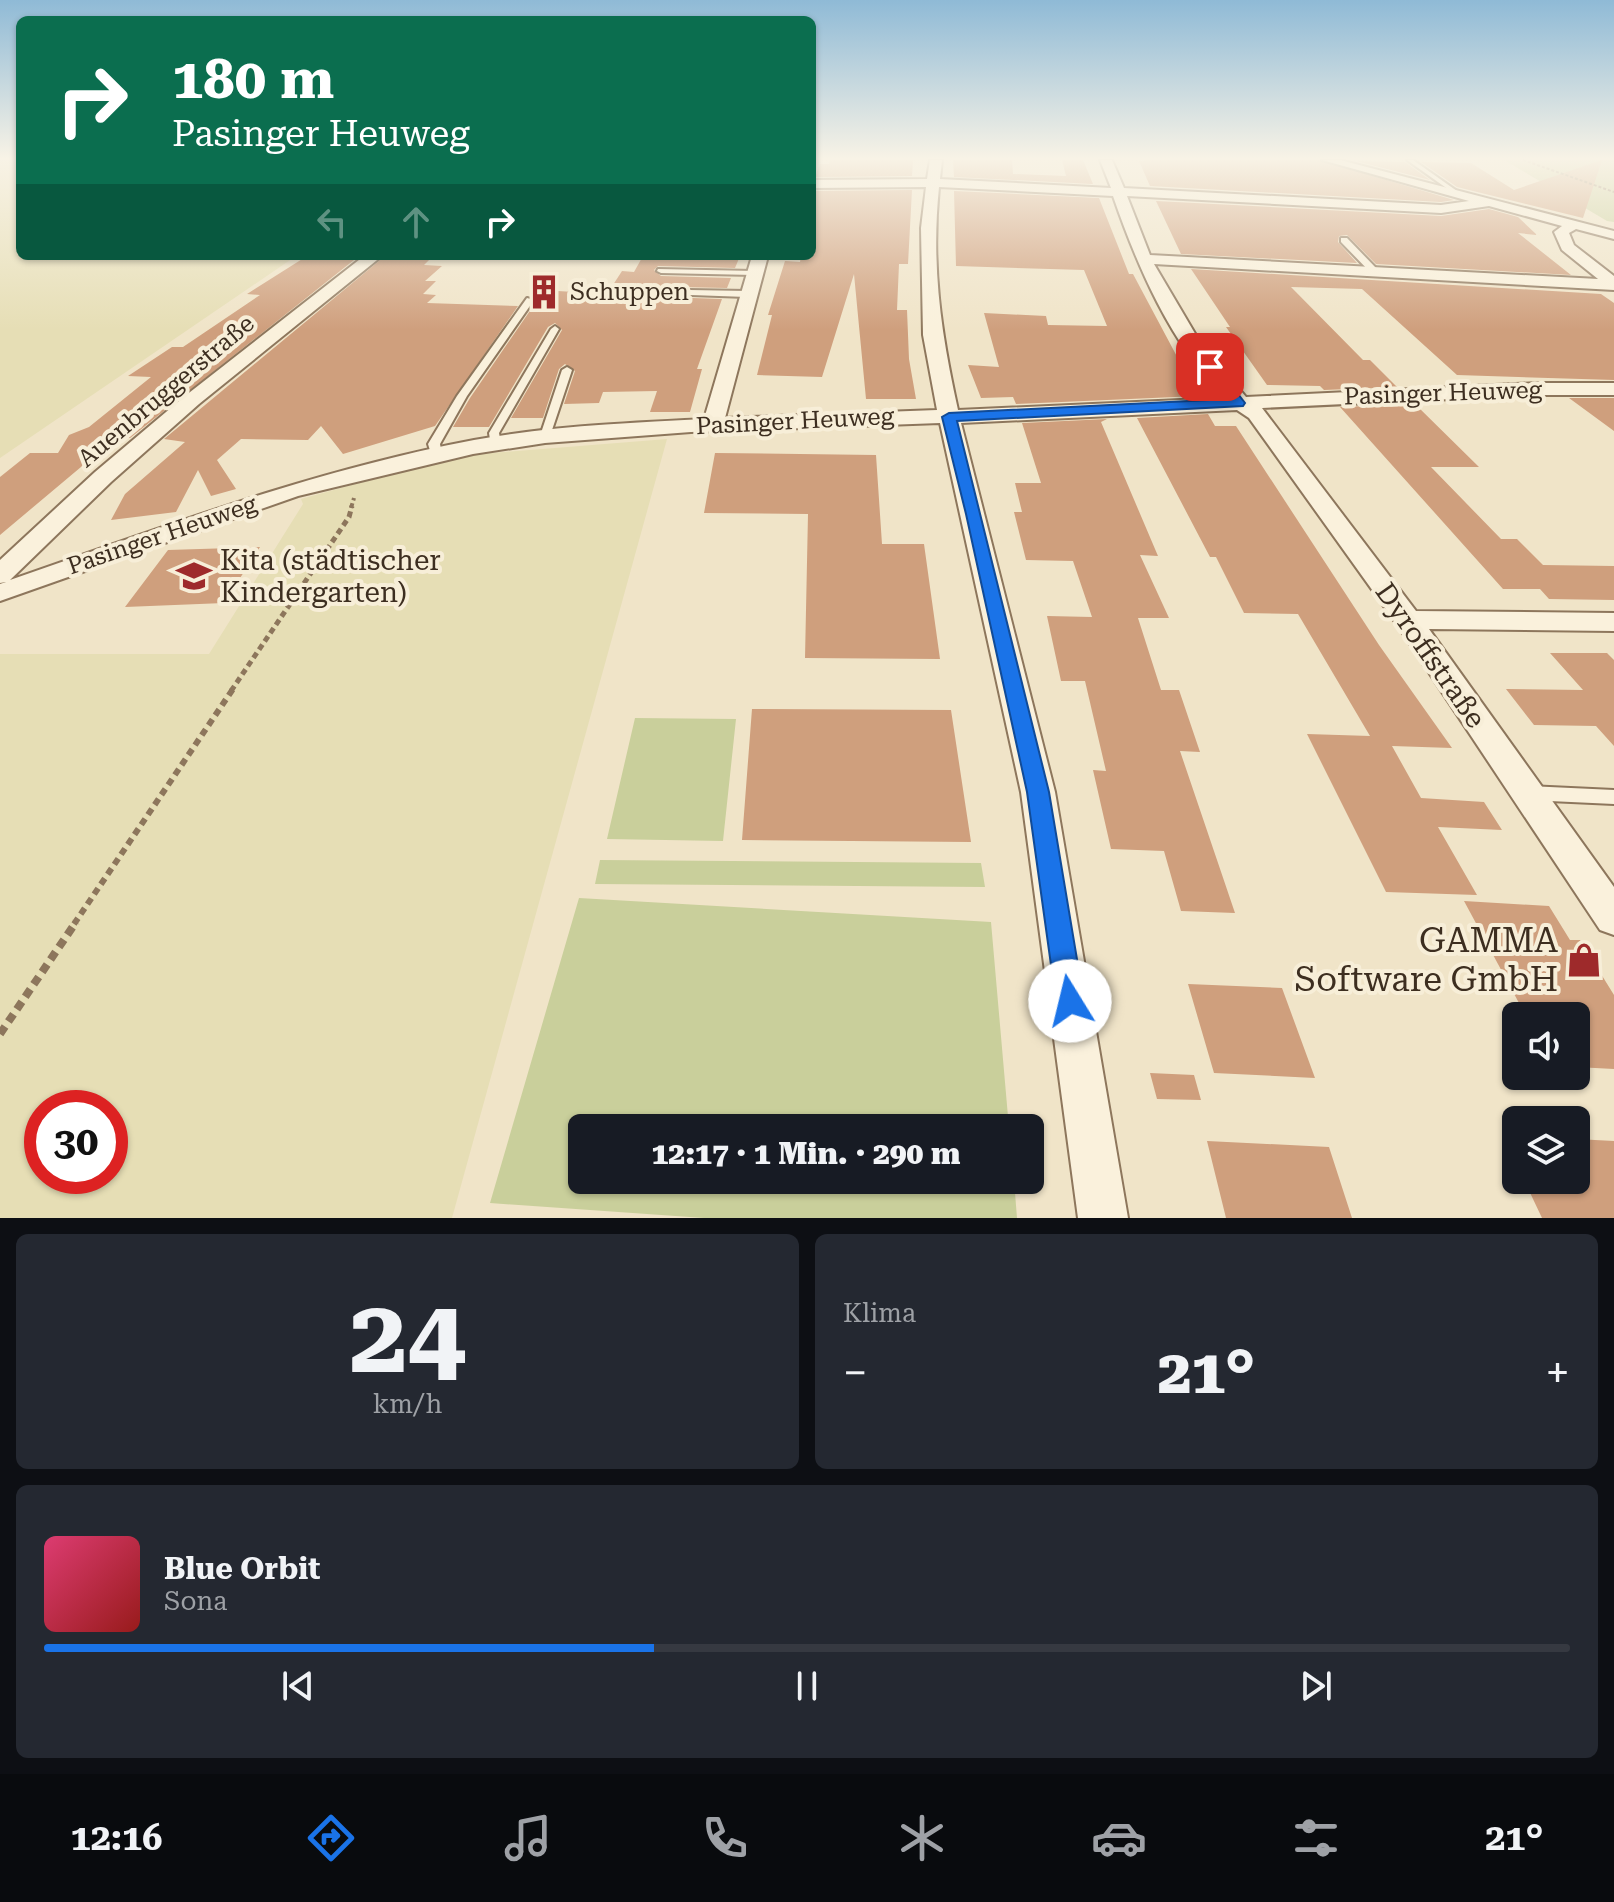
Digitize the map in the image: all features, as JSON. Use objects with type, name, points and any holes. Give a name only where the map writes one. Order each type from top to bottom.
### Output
[{"type":"street","points":[[929,217],[932,335],[1038,792],[1103,1218]]},
{"type":"street","name":"Dyroffstraße","points":[[1129,217],[1144,259],[1178,320],[1238,403],[1256,414],[1408,620],[1614,918]]},
{"type":"street","points":[[1541,217],[1614,235]]},
{"type":"street","points":[[1573,225],[1561,232],[1567,247],[1614,285]]},
{"type":"street","points":[[1144,259],[1614,285]]},
{"type":"street","name":"Auenbruggerstraße","points":[[0,575],[103,477],[192,400],[369,260]]},
{"type":"street","points":[[715,424],[714,415],[757,265]]},
{"type":"street","name":"Pasinger Heuweg","points":[[0,593],[178,528],[351,474],[545,436],[715,424],[922,415],[949,417],[1539,389],[1614,389]]},
{"type":"street","points":[[1408,620],[1614,622]]},
{"type":"lane","points":[[1344,240],[1374,271]]},
{"type":"lane","points":[[661,271],[757,265]]},
{"type":"lane","points":[[635,291],[747,294]]},
{"type":"lane","points":[[436,455],[434,444],[462,396],[530,300]]},
{"type":"lane","points":[[495,444],[494,433],[555,329]]},
{"type":"lane","points":[[545,436],[567,370]]},
{"type":"lane","points":[[1528,793],[1614,797]]},
{"type":"path","points":[[0,1034],[349,517],[356,491],[351,474]]},
{"type":"shaded area","points":[[0,217],[16,217],[16,260],[290,260],[0,458]]},
{"type":"shaded area","points":[[667,439],[452,1218],[0,1218],[0,654],[209,654],[303,504],[301,499],[417,467],[479,454]]},
{"type":"green space","points":[[1600,217],[1614,217],[1614,222]]},
{"type":"green space","points":[[635,718],[736,719],[723,841],[607,839]]},
{"type":"green space","points":[[600,860],[981,863],[985,887],[595,884]]},
{"type":"green space","points":[[579,898],[991,922],[1008,1114],[568,1114],[568,1194],[1015,1194],[1017,1218],[704,1218],[490,1203]]},
{"type":"building","points":[[816,217],[911,217],[908,264],[899,264],[897,310],[907,310],[909,359],[916,399],[866,399],[854,274],[822,377],[757,375],[772,315],[768,315],[785,261],[816,260]]},
{"type":"building","points":[[955,217],[1106,217],[1129,274],[1133,274],[1198,396],[1016,404],[1013,397],[981,398],[968,365],[999,367],[984,313],[1046,316],[1048,325],[1107,326],[1084,270],[956,266]]},
{"type":"building","points":[[1163,217],[1517,217],[1537,235],[1518,233],[1571,275],[1376,264],[1347,235],[1339,236],[1338,242],[1357,263],[1181,254]]},
{"type":"building","points":[[301,260],[354,260],[130,438],[117,438],[106,446],[0,535],[0,477],[30,453],[58,453],[69,435],[89,427],[151,377],[128,376],[172,347],[183,347],[260,295],[247,294]]},
{"type":"building","points":[[380,260],[429,260],[424,265],[442,266],[425,281],[436,281],[423,294],[436,295],[427,303],[518,306],[435,426],[343,454],[321,426],[308,440],[241,439],[217,460],[236,489],[211,496],[198,470],[176,512],[111,520],[125,494],[185,442],[164,439]]},
{"type":"building","points":[[641,260],[738,260],[735,268],[658,266],[654,270],[661,276],[731,278],[727,288],[632,286],[628,290],[635,296],[722,299],[697,369],[702,369],[690,412],[650,412],[657,391],[603,392],[599,403],[564,404],[575,371],[565,364],[559,369],[543,418],[511,418],[562,330],[555,323],[548,327],[489,427],[453,427],[541,290],[591,293],[594,288],[611,288],[622,271],[634,272]]},
{"type":"building","points":[[1191,269],[1601,294],[1614,303],[1614,380],[1457,375],[1362,289],[1291,287],[1363,360],[1370,360],[1397,387],[1324,390],[1320,386],[1267,385],[1226,327],[1230,327]]},
{"type":"building","points":[[1569,398],[1614,398],[1614,431]]},
{"type":"building","points":[[1415,404],[1479,467],[1431,467],[1501,539],[1517,539],[1543,565],[1614,566],[1614,600],[1549,599],[1540,589],[1503,589],[1340,407]]},
{"type":"building","points":[[1208,414],[1215,426],[1236,426],[1379,645],[1452,748],[1392,746],[1421,798],[1484,802],[1502,830],[1438,827],[1477,895],[1386,892],[1307,734],[1370,736],[1298,614],[1244,613],[1216,557],[1210,557],[1137,418]]},
{"type":"building","points":[[1107,419],[1101,422],[1158,556],[1140,555],[1169,618],[1138,618],[1161,690],[1179,690],[1200,752],[1180,751],[1235,913],[1181,911],[1164,851],[1111,849],[1093,770],[1106,771],[1085,681],[1061,681],[1047,616],[1092,617],[1073,561],[1026,560],[1014,512],[1022,512],[1015,483],[1041,483],[1022,423]]},
{"type":"building","points":[[715,453],[876,455],[882,544],[924,544],[940,659],[805,658],[808,514],[704,513]]},
{"type":"building","name":"Kita (städtischer Kindergarten)","points":[[260,547],[224,603],[125,607],[168,550]]},
{"type":"building","points":[[1550,653],[1607,653],[1614,660],[1614,746],[1596,726],[1534,725],[1506,689],[1583,690]]},
{"type":"building","points":[[752,709],[951,710],[971,842],[742,840]]},
{"type":"building","points":[[1464,901],[1549,906],[1570,940],[1580,940],[1614,995],[1614,1069],[1590,1068],[1590,1002],[1518,1002]]},
{"type":"building","points":[[1188,984],[1282,988],[1315,1078],[1214,1073]]},
{"type":"building","points":[[1150,1073],[1194,1075],[1201,1100],[1157,1099]]},
{"type":"building","points":[[1590,1140],[1614,1141],[1614,1218],[1542,1218],[1531,1194],[1590,1194]]},
{"type":"building","points":[[1207,1141],[1329,1147],[1352,1218],[1226,1218]]},
{"type":"place","name":"Schuppen","points":[[544,292]]},
{"type":"place","name":"Kita (städtischer Kindergarten)","points":[[194,576]]},
{"type":"place","name":"GAMMA Software GmbH","points":[[1584,960]]},
{"type":"route","points":[[1070,1001],[1038,792],[949,417],[1238,403],[1210,367]]}]
